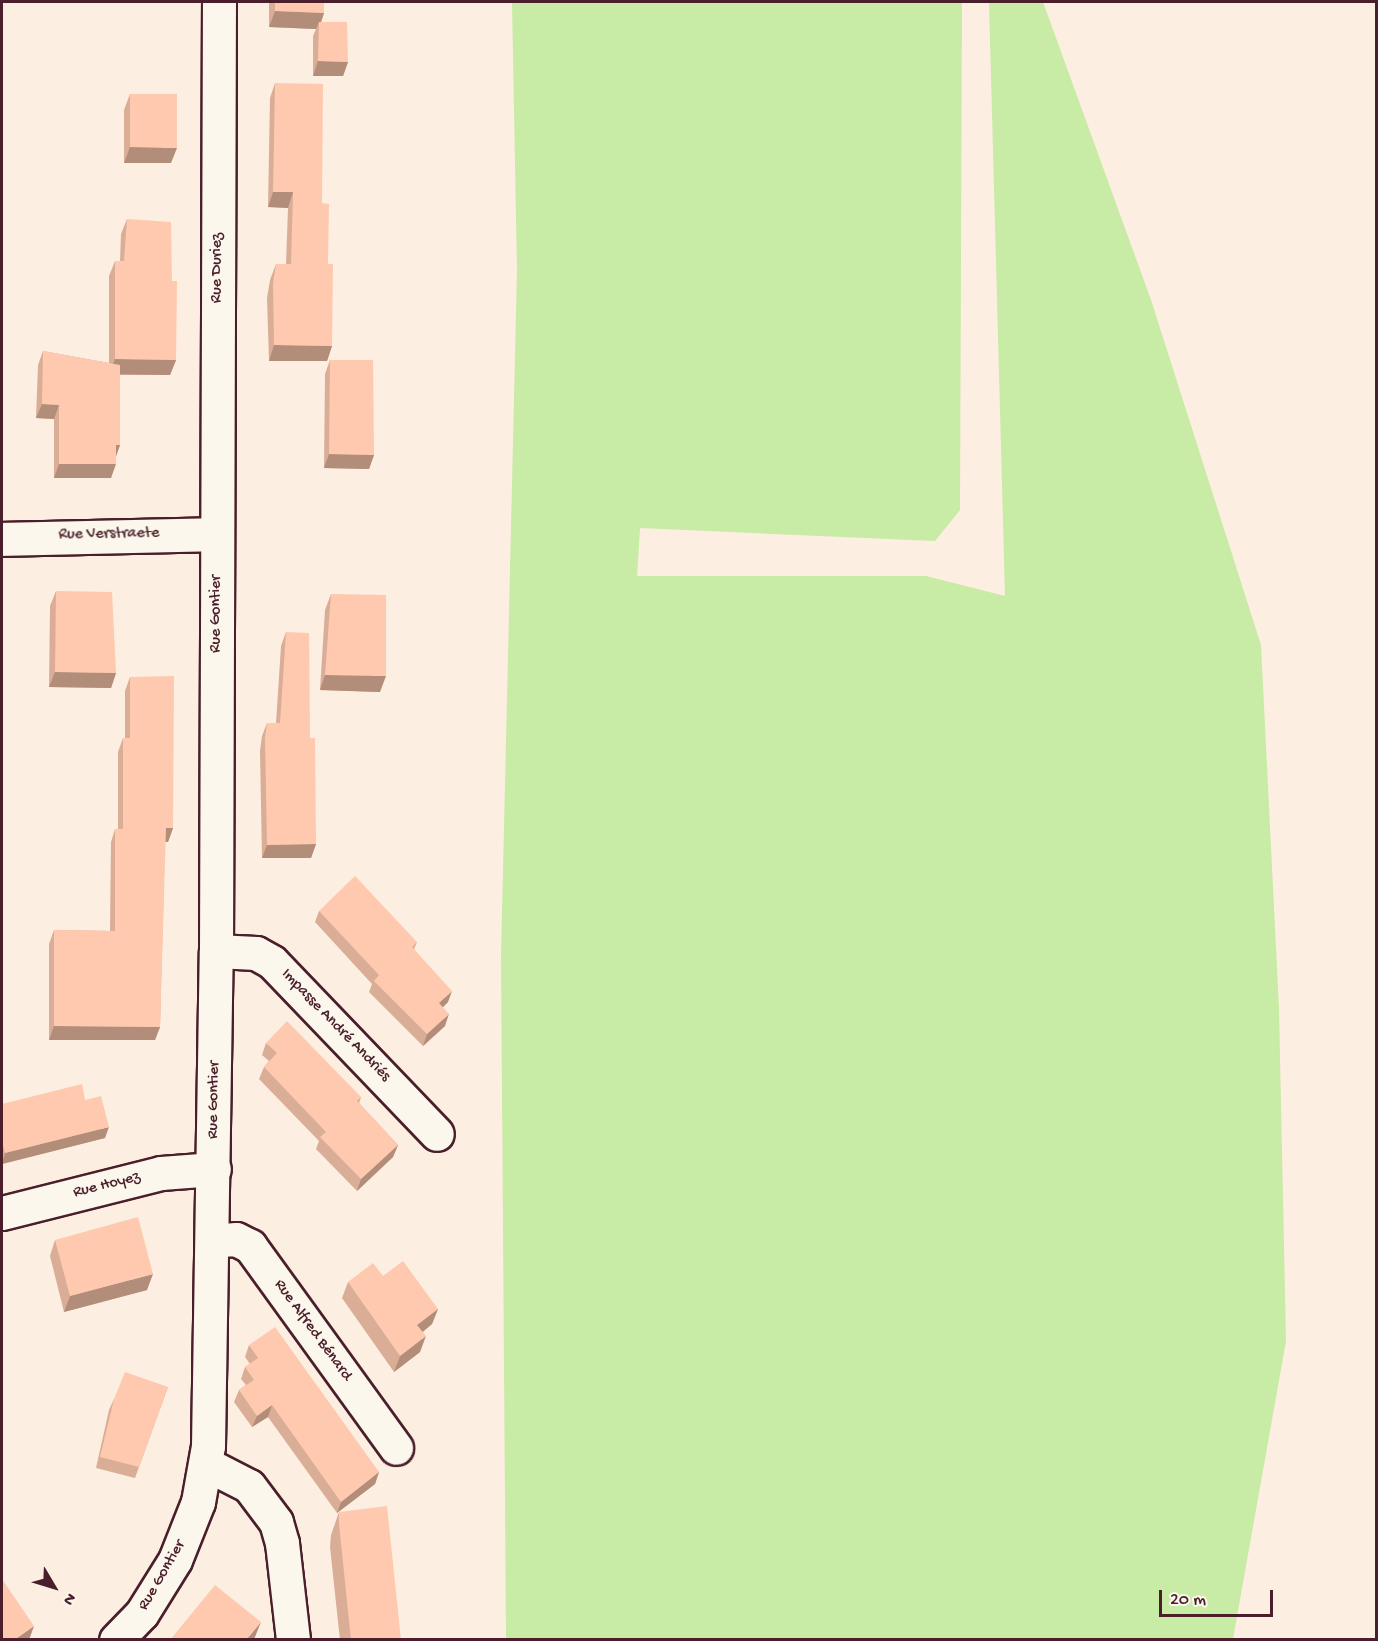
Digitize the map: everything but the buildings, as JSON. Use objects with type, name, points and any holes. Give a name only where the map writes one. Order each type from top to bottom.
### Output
[{"type":"street","name":"Rue Duriez","points":[[217,534],[219,2]]},
{"type":"street","name":"Rue Verstraete","points":[[2,539],[217,534]]},
{"type":"street","name":"Rue Gontier","points":[[116,1640],[142,1613],[175,1560],[198,1502],[206,1464],[214,1169],[217,534]]},
{"type":"street","name":"Impasse André Andriés","points":[[216,951],[256,953],[272,962],[437,1134]]},
{"type":"street","name":"Rue Hoyez","points":[[2,1213],[160,1173],[214,1169]]},
{"type":"street","name":"Rue Alfred Bénard","points":[[213,1240],[236,1239],[250,1246],[396,1448]]},
{"type":"street","points":[[206,1464],[249,1486],[276,1521],[282,1543],[292,1640]]},
{"type":"green space","points":[[512,2],[962,2],[960,510],[935,541],[640,528],[637,576],[926,576],[1005,596],[989,2],[1043,2],[1151,300],[1261,645],[1279,1009],[1286,1341],[1233,1639],[506,1639],[501,956],[517,270]]}]
